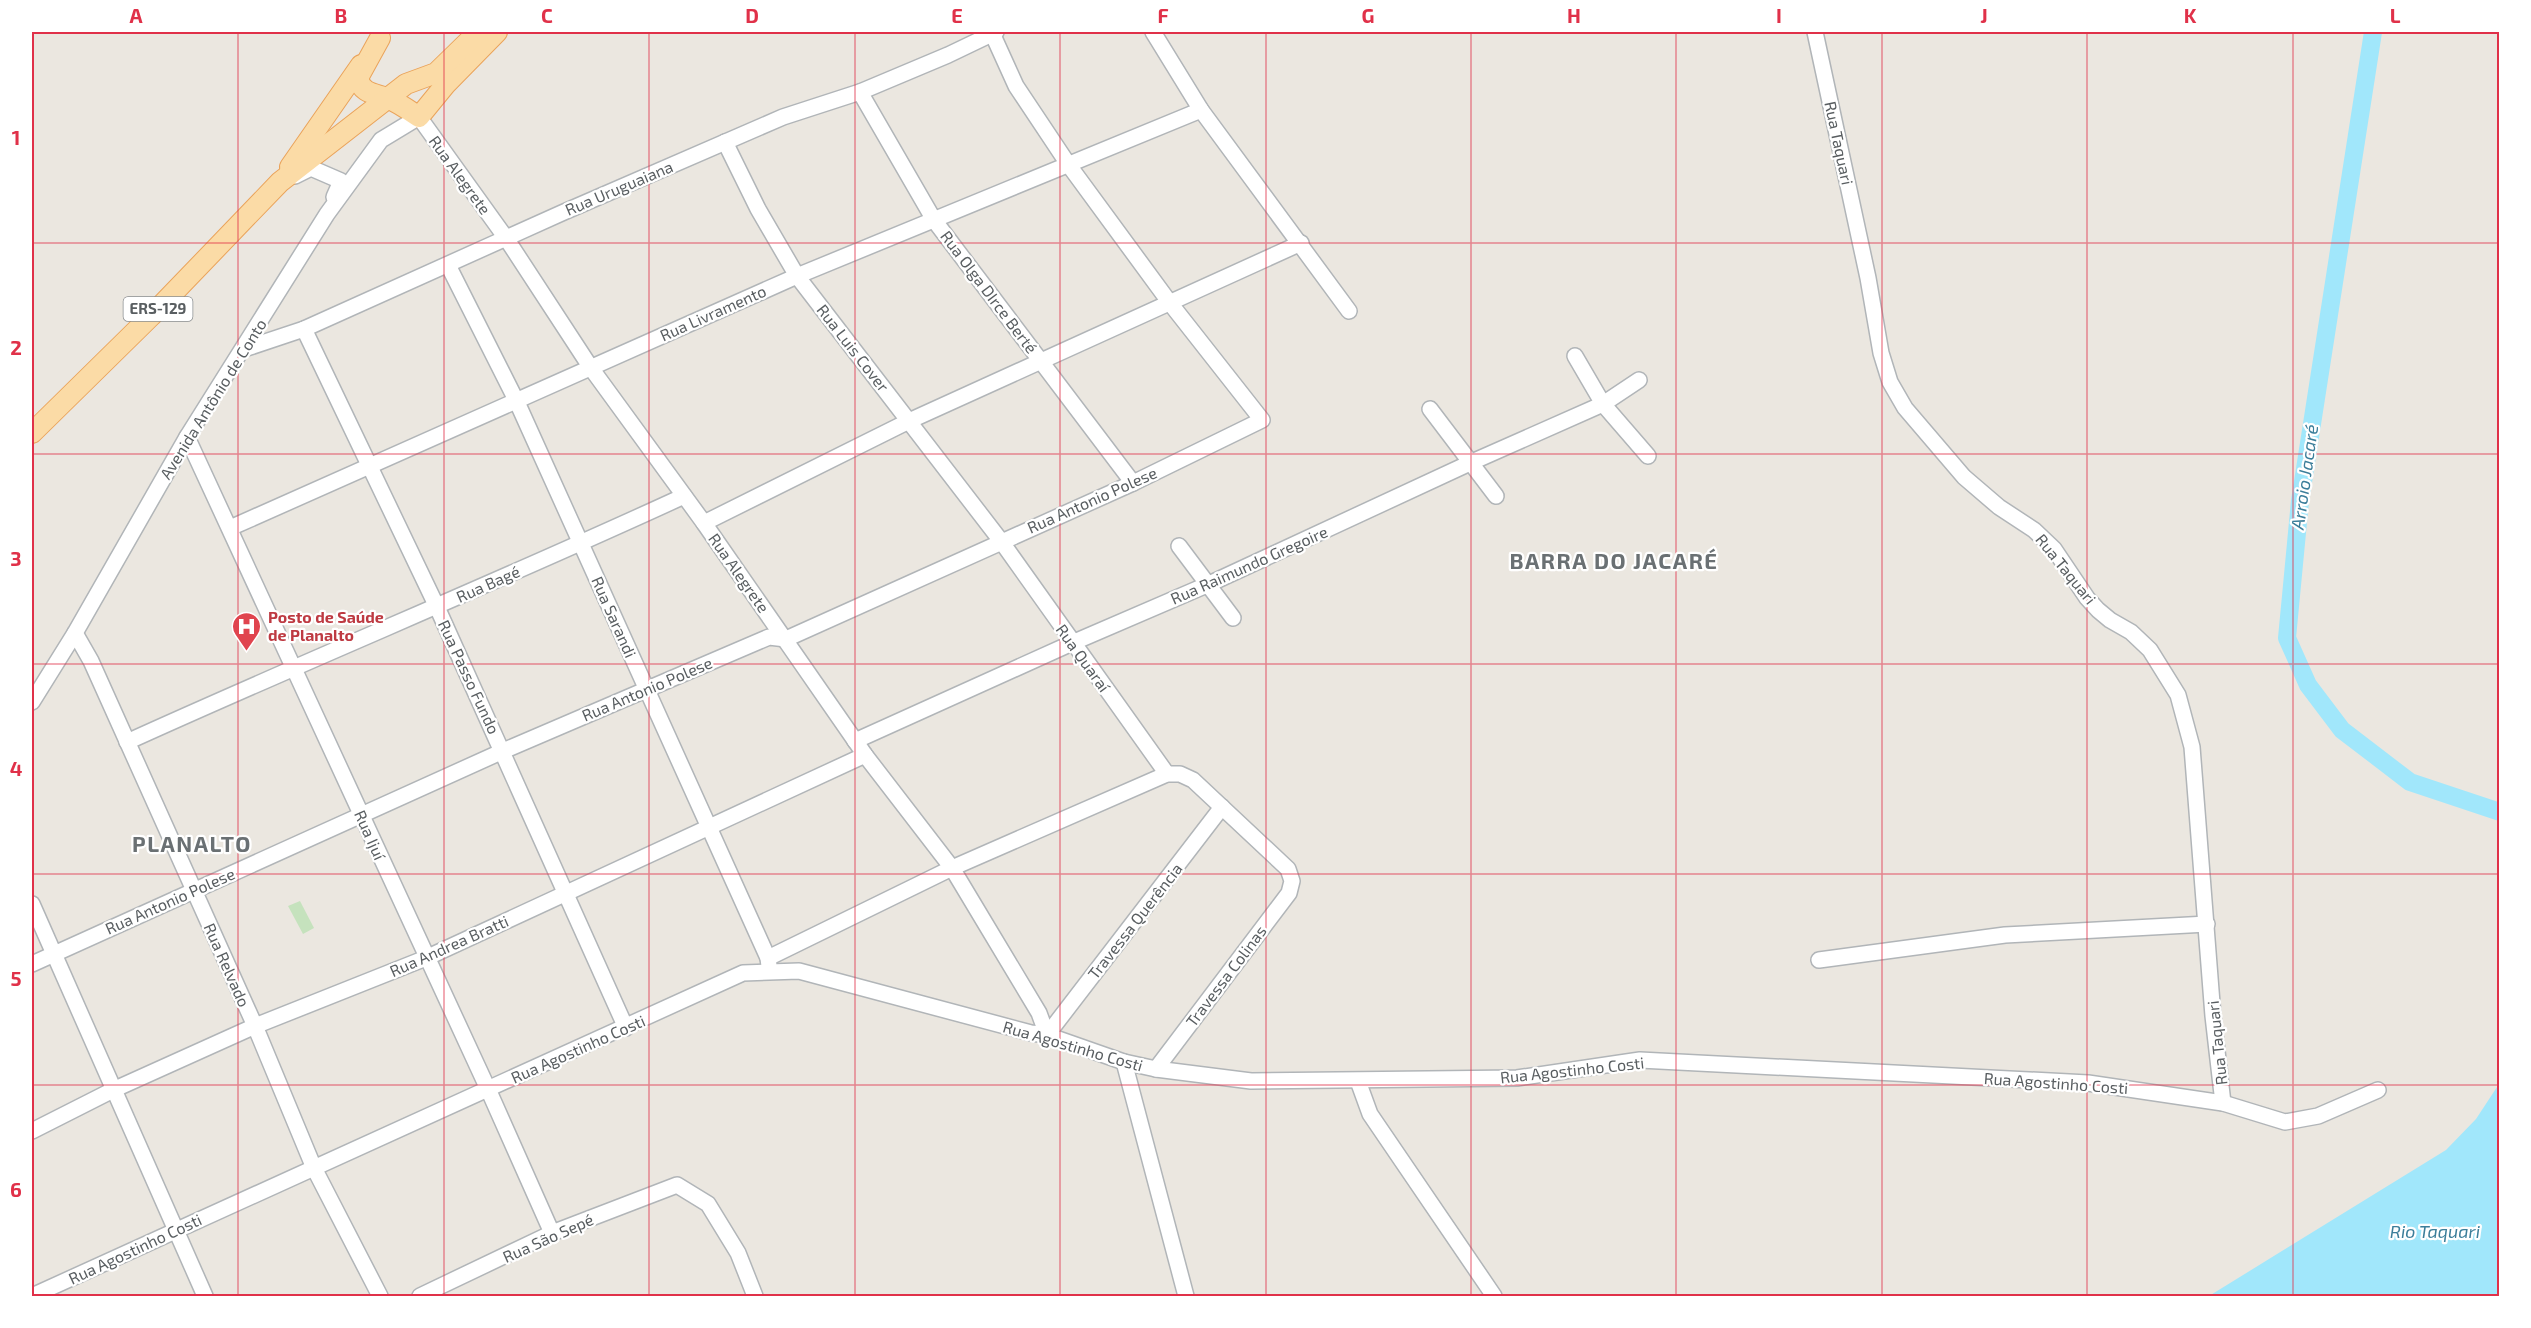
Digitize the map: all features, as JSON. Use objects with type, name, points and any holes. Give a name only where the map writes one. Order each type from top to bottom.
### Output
[{"type":"main road","name":"ERS-129","points":[[32,433],[151,316],[280,182],[406,84],[436,73],[478,32]]},
{"type":"main road","points":[[380,34],[358,78],[360,86],[366,92],[387,98],[419,117],[446,84],[496,32]]},
{"type":"main road","name":"ERS-129","points":[[280,182],[380,34]]},
{"type":"street","points":[[994,32],[1016,86],[1068,164],[1170,303]]},
{"type":"street","name":"Rua Uruguaiana","points":[[244,349],[304,329],[783,117],[860,92],[948,55],[994,32]]},
{"type":"street","points":[[1153,32],[1201,110],[1349,311]]},
{"type":"street","name":"Rua Taquari","points":[[1815,32],[1868,278],[1881,353],[1890,382],[1905,408],[1964,477],[1999,507],[2034,530],[2054,549],[2087,598],[2110,621],[2131,632],[2150,650],[2178,695],[2192,747],[2213,1016],[2223,1103]]},
{"type":"street","name":"Rua Olga DIrce Berté","points":[[860,92],[934,220],[1133,483]]},
{"type":"street","name":"Rua Livramento","points":[[230,528],[797,276],[1201,110]]},
{"type":"street","name":"Avenida Antônio de Conto","points":[[32,699],[75,633],[188,437],[327,214],[381,140],[419,117]]},
{"type":"street","name":"Rua Alegrete","points":[[419,117],[506,238],[591,368],[704,523],[855,741],[952,868],[1039,1013],[1047,1035]]},
{"type":"street","points":[[327,214],[341,180],[350,166],[381,140]]},
{"type":"street","name":"Rua Luis Cover","points":[[725,142],[758,208],[797,276],[1001,541]]},
{"type":"street","points":[[280,182],[312,168],[341,180]]},
{"type":"street","points":[[704,523],[909,421],[1301,243]]},
{"type":"street","name":"Rua Sarandi","points":[[448,265],[517,402],[769,965]]},
{"type":"street","name":"Rua Antonio Polese","points":[[32,964],[503,751],[769,637],[786,639],[1133,483],[1262,420],[1170,303]]},
{"type":"street","name":"Rua Passo Fundo","points":[[304,329],[437,607],[626,1028]]},
{"type":"street","points":[[1575,356],[1603,404],[1648,456]]},
{"type":"street","name":"Rua Raimundo Gregoire","points":[[855,741],[1209,584],[1603,404],[1639,380]]},
{"type":"street","points":[[1430,409],[1496,496]]},
{"type":"street","name":"Rua Ijuí","points":[[188,437],[552,1233]]},
{"type":"street","name":"Rua Bagé","points":[[127,742],[293,666],[437,607],[684,496]]},
{"type":"street","name":"Rua Quaraí","points":[[1001,541],[1167,774]]},
{"type":"street","points":[[1179,546],[1233,618]]},
{"type":"street","name":"Rua Relvado","points":[[75,633],[91,662],[255,1026],[314,1168],[380,1296]]},
{"type":"street","name":"Rua Andrea Bratti","points":[[32,1131],[113,1090],[255,1026],[426,958],[865,755]]},
{"type":"street","points":[[769,965],[952,868],[1167,774],[1180,774],[1193,780],[1222,807]]},
{"type":"street","name":"Travessa Colinas","points":[[1156,1069],[1289,892],[1292,881],[1288,869],[1222,807]]},
{"type":"street","name":"Travessa Querência","points":[[1047,1035],[1222,807]]},
{"type":"street","points":[[32,904],[205,1296]]},
{"type":"street","points":[[1819,960],[2005,935],[2207,924]]},
{"type":"street","name":"Rua Agostinho Costi","points":[[32,1296],[48,1293],[175,1230],[626,1028],[743,973],[769,965],[1031,1033],[1047,1035],[1124,1062],[1156,1069],[1251,1081],[1517,1078],[1640,1060],[2088,1083],[2223,1103],[2285,1122],[2318,1116],[2378,1090]]},
{"type":"street","points":[[1124,1062],[1186,1296]]},
{"type":"street","points":[[1358,1081],[1370,1114],[1494,1296]]},
{"type":"street","name":"Rua São Sepé","points":[[420,1296],[552,1233],[677,1185],[708,1204],[738,1253],[755,1296]]},
{"type":"green space","points":[[300,901],[314,928],[303,934],[288,906]]},
{"type":"water","name":"Rio Taquari","points":[[2499,1084],[2499,1296],[2209,1296],[2446,1150],[2476,1119]]},
{"type":"waterway","name":"Arroio Jacaré","points":[[2373,32],[2300,501],[2287,638],[2308,685],[2342,730],[2410,782],[2500,812]]},
{"type":"place","name":"Posto de Saúde de Planalto","points":[[247,652]]},
{"type":"district","name":"BARRA DO JACARÉ","points":[[1614,561]]},
{"type":"district","name":"PLANALTO","points":[[192,844]]}]
